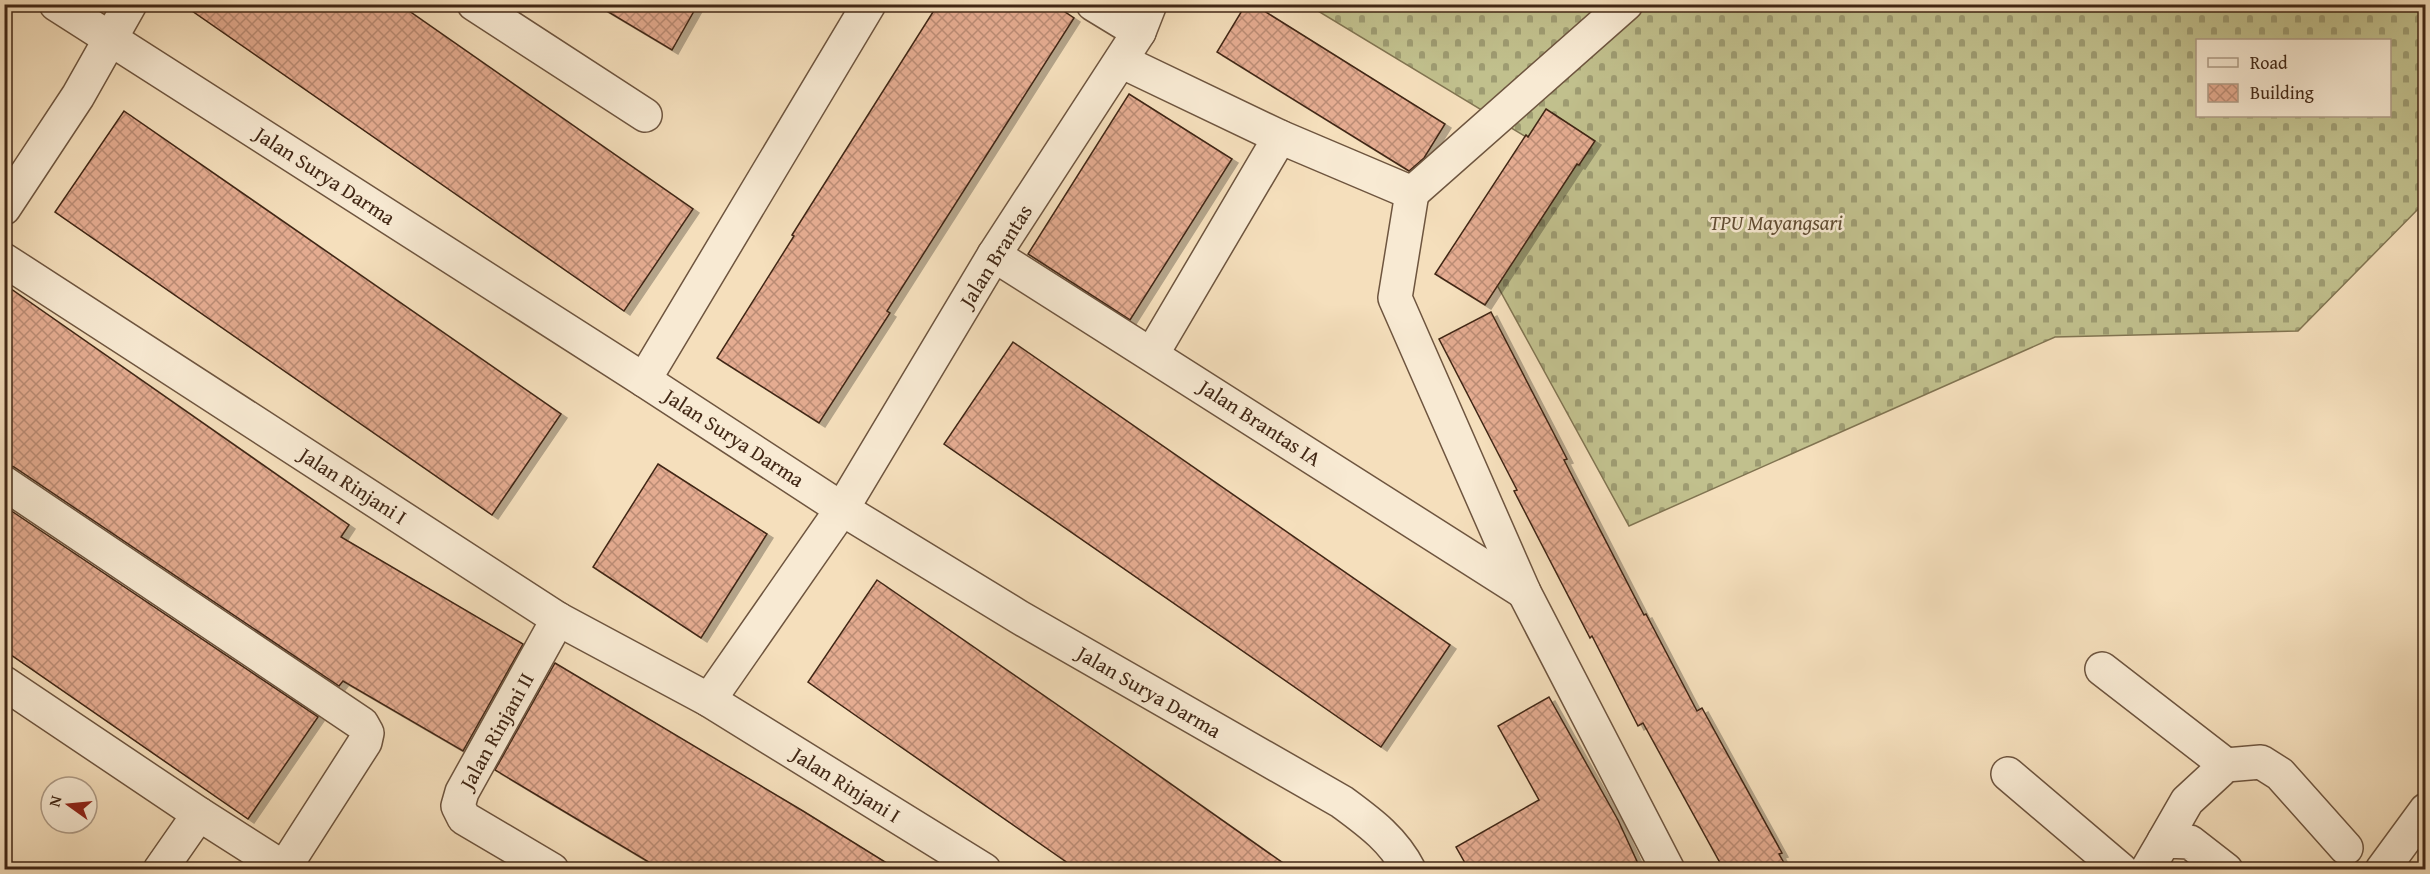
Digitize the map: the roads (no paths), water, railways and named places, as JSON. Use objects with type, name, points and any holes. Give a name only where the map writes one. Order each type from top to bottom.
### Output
[{"type":"street","name":"Jalan Surya Darma","points":[[56,4],[842,509],[1019,617],[1342,802],[1377,828],[1400,853],[1409,870]]},
{"type":"street","points":[[4,208],[78,96],[130,4]]},
{"type":"street","points":[[474,4],[645,115]]},
{"type":"street","points":[[644,380],[869,4]]},
{"type":"street","points":[[1093,4],[1145,18]]},
{"type":"street","points":[[1626,4],[1413,193],[1395,298],[1524,592],[1668,870]]},
{"type":"street","name":"Jalan Brantas","points":[[842,509],[994,255],[1120,61],[1145,18]]},
{"type":"street","points":[[1120,61],[1280,137],[1413,193]]},
{"type":"street","points":[[1152,354],[1280,137]]},
{"type":"street","name":"Jalan Brantas IA","points":[[994,255],[1524,592]]},
{"type":"street","name":"Jalan Rinjani I","points":[[4,260],[558,619],[709,700],[984,870]]},
{"type":"street","points":[[4,483],[362,724],[367,733],[365,741],[288,862],[282,867],[4,683]]},
{"type":"street","points":[[709,700],[842,509]]},
{"type":"street","name":"Jalan Rinjani II","points":[[552,870],[464,818],[458,806],[462,792],[558,619]]},
{"type":"street","points":[[2102,669],[2226,765]]},
{"type":"street","points":[[2147,870],[2187,801],[2226,765],[2261,762],[2280,774],[2346,848]]},
{"type":"street","points":[[2008,774],[2121,870]]},
{"type":"street","points":[[2382,870],[2426,810]]},
{"type":"street","points":[[160,870],[199,814]]},
{"type":"street","points":[[2164,841],[2190,842],[2226,870]]},
{"type":"park label","name":"TPU Mayangsari","points":[[1776,223]]}]
